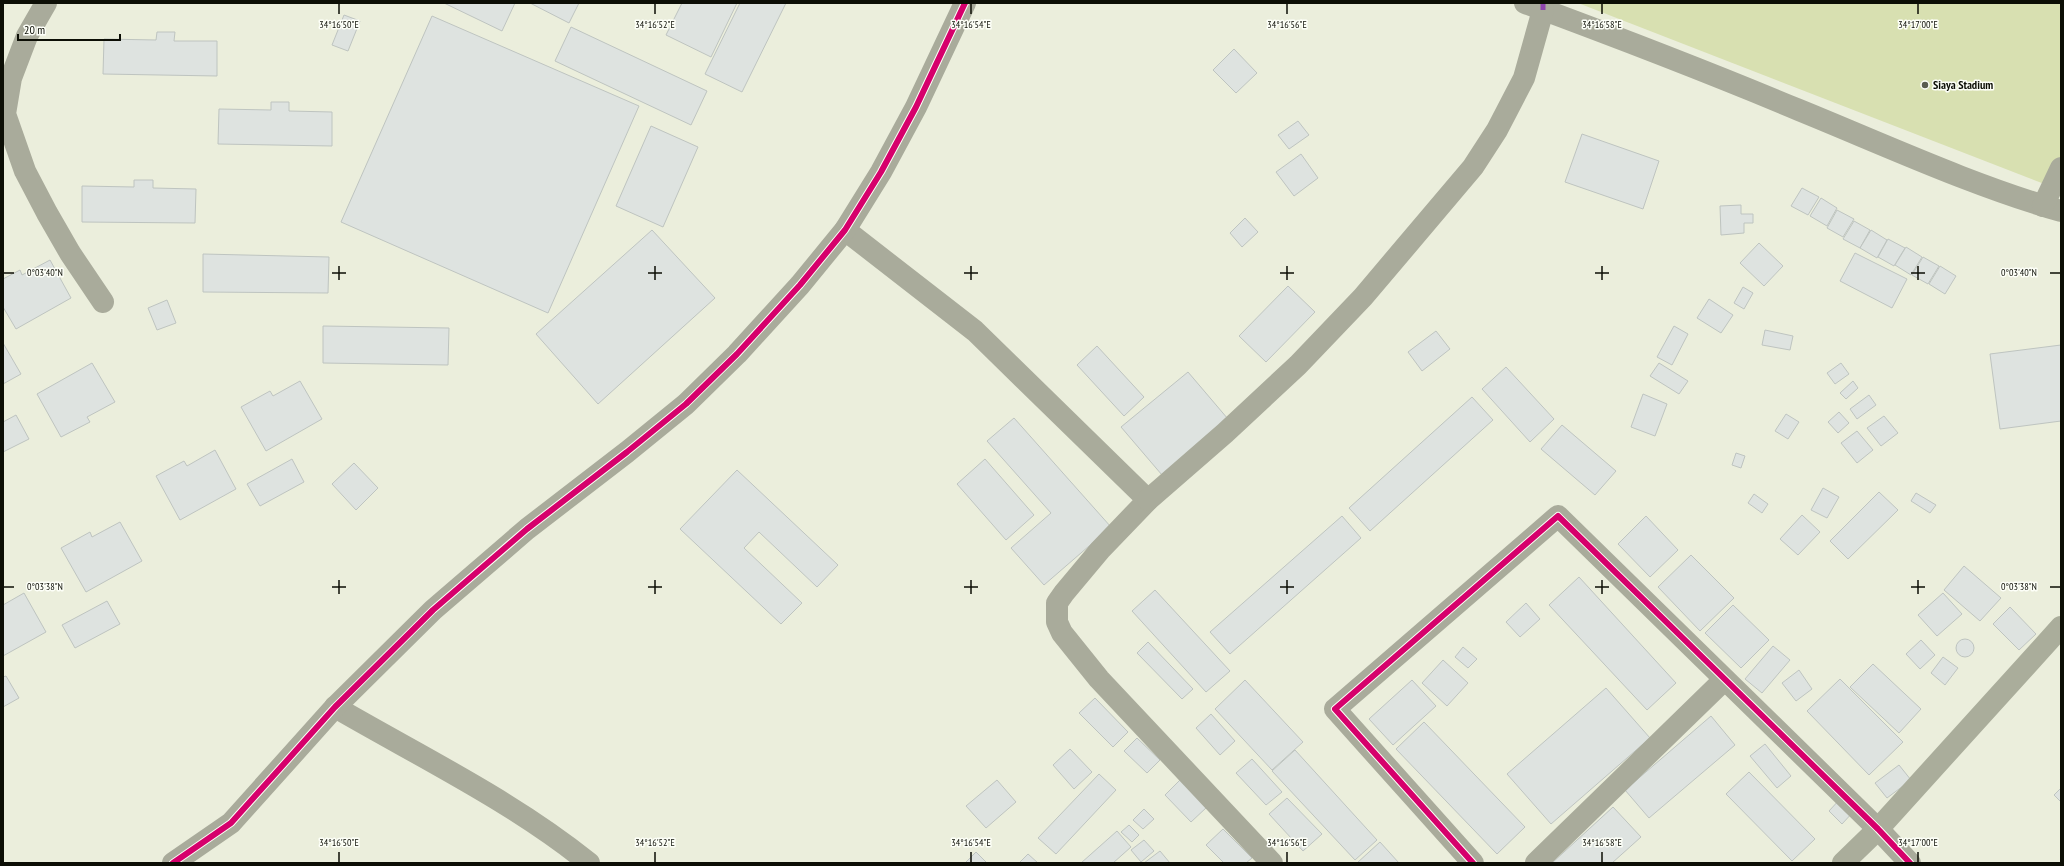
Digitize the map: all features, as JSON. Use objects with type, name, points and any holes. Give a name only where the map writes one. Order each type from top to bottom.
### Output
[{"type":"main road","points":[[1844,863],[1878,829],[2061,627]]},
{"type":"street","points":[[46,3],[27,36],[11,78],[5,114],[25,171],[70,253],[103,302]]},
{"type":"street","points":[[173,863],[230,823],[335,707],[434,610],[527,529],[627,452],[686,404],[737,354],[789,297],[845,230],[881,172],[916,107],[965,3]]},
{"type":"street","points":[[1272,863],[1099,679],[1062,633],[1057,622],[1057,604],[1064,593],[1100,550],[1148,500],[1225,434],[1298,365],[1363,297],[1474,167],[1497,130],[1524,78],[1534,6],[1734,83],[1902,152],[2052,208],[2061,168]]},
{"type":"street","points":[[845,230],[975,331],[1148,500]]},
{"type":"street","points":[[1473,863],[1335,709],[1558,516],[1878,829],[1910,863]]},
{"type":"street","points":[[1536,863],[1724,680]]},
{"type":"street","points":[[335,707],[507,806],[554,835],[589,863]]},
{"type":"green space","name":"Siaya Stadium","points":[[1578,3],[2061,3],[2061,167],[2052,187]]},
{"type":"building","points":[[444,3],[515,3],[502,31]]},
{"type":"building","points":[[530,3],[579,3],[569,23]]},
{"type":"building","points":[[682,3],[737,3],[711,57],[666,35]]},
{"type":"building","points":[[740,3],[786,3],[742,92],[705,74]]},
{"type":"building","points":[[344,15],[360,21],[348,51],[332,45]]},
{"type":"building","points":[[432,16],[639,106],[548,313],[341,222]]},
{"type":"building","points":[[571,27],[707,91],[691,125],[555,61]]},
{"type":"building","points":[[157,32],[175,32],[174,41],[217,41],[217,76],[103,74],[104,39],[156,40]]},
{"type":"building","points":[[1234,49],[1257,73],[1236,93],[1213,70]]},
{"type":"building","points":[[271,102],[289,102],[289,111],[332,112],[332,146],[218,144],[219,109],[271,110]]},
{"type":"building","points":[[1298,121],[1309,135],[1289,149],[1278,135]]},
{"type":"building","points":[[651,126],[698,147],[663,227],[616,206]]},
{"type":"building","points":[[1582,134],[1659,161],[1643,209],[1565,182]]},
{"type":"building","points":[[1301,154],[1318,178],[1294,196],[1276,172]]},
{"type":"building","points":[[134,180],[153,180],[153,188],[196,189],[195,223],[82,222],[82,186],[134,187]]},
{"type":"building","points":[[1802,188],[1819,197],[1808,215],[1791,206]]},
{"type":"building","points":[[1821,198],[1837,208],[1827,226],[1810,216]]},
{"type":"building","points":[[1741,205],[1741,214],[1753,214],[1753,223],[1744,223],[1744,233],[1721,235],[1720,206]]},
{"type":"building","points":[[1837,210],[1854,219],[1843,237],[1827,228]]},
{"type":"building","points":[[1245,218],[1258,232],[1242,247],[1230,233]]},
{"type":"building","points":[[1854,221],[1870,230],[1860,248],[1843,239]]},
{"type":"building","points":[[652,230],[715,298],[598,404],[536,334]]},
{"type":"building","points":[[1871,230],[1887,240],[1877,258],[1860,248]]},
{"type":"building","points":[[1888,239],[1905,248],[1894,266],[1878,257]]},
{"type":"building","points":[[1759,243],[1783,266],[1764,286],[1740,263]]},
{"type":"building","points":[[1906,247],[1922,257],[1911,275],[1895,265]]},
{"type":"building","points":[[1855,253],[1907,279],[1892,308],[1840,281]]},
{"type":"building","points":[[203,254],[329,257],[328,293],[203,292]]},
{"type":"building","points":[[1923,257],[1939,266],[1928,284],[1912,275]]},
{"type":"building","points":[[50,260],[71,298],[16,329],[3,307],[3,279],[20,270],[22,275]]},
{"type":"building","points":[[1940,266],[1956,276],[1945,294],[1929,284]]},
{"type":"building","points":[[1288,286],[1315,312],[1266,362],[1239,336]]},
{"type":"building","points":[[1743,287],[1753,293],[1744,309],[1734,303]]},
{"type":"building","points":[[1709,299],[1733,315],[1721,333],[1697,318]]},
{"type":"building","points":[[167,300],[176,323],[157,330],[148,308]]},
{"type":"building","points":[[323,326],[449,328],[448,365],[323,363]]},
{"type":"building","points":[[1674,326],[1688,334],[1672,365],[1657,357]]},
{"type":"building","points":[[1765,330],[1793,336],[1790,350],[1762,345]]},
{"type":"building","points":[[1436,331],[1450,349],[1422,371],[1408,352]]},
{"type":"building","points":[[3,343],[21,374],[3,384]]},
{"type":"building","points":[[2061,345],[2061,421],[2000,429],[1990,354]]},
{"type":"building","points":[[1097,346],[1144,397],[1124,416],[1077,365]]},
{"type":"building","points":[[92,363],[115,402],[87,417],[90,422],[61,437],[37,394]]},
{"type":"building","points":[[1659,363],[1688,381],[1679,394],[1650,376]]},
{"type":"building","points":[[1841,363],[1849,374],[1835,384],[1827,373]]},
{"type":"building","points":[[1506,367],[1554,419],[1530,442],[1482,389]]},
{"type":"building","points":[[1188,372],[1228,419],[1162,475],[1121,427]]},
{"type":"building","points":[[300,381],[322,419],[266,451],[241,407],[270,391],[273,396]]},
{"type":"building","points":[[1853,381],[1858,388],[1846,399],[1840,393]]},
{"type":"building","points":[[1643,394],[1667,404],[1655,436],[1631,427]]},
{"type":"building","points":[[1869,395],[1876,405],[1857,419],[1850,409]]},
{"type":"building","points":[[1472,397],[1493,420],[1370,531],[1349,508]]},
{"type":"building","points":[[1839,412],[1849,423],[1838,433],[1828,422]]},
{"type":"building","points":[[1786,414],[1799,422],[1788,439],[1775,431]]},
{"type":"building","points":[[16,415],[29,439],[3,452],[3,422]]},
{"type":"building","points":[[1884,416],[1898,433],[1881,446],[1867,428]]},
{"type":"building","points":[[1014,418],[1111,527],[1044,585],[1011,548],[1051,513],[987,441]]},
{"type":"building","points":[[1562,425],[1616,471],[1595,495],[1541,449]]},
{"type":"building","points":[[1857,431],[1873,450],[1857,463],[1841,443]]},
{"type":"building","points":[[215,450],[236,489],[180,520],[156,476],[184,461],[187,466]]},
{"type":"building","points":[[1736,453],[1745,456],[1741,468],[1732,465]]},
{"type":"building","points":[[292,459],[304,482],[260,506],[247,484]]},
{"type":"building","points":[[985,459],[1034,515],[1006,540],[957,484]]},
{"type":"building","points":[[354,463],[378,488],[356,510],[332,484]]},
{"type":"building","points":[[737,470],[838,565],[817,587],[759,532],[744,548],[802,603],[781,624],[680,529]]},
{"type":"building","points":[[1823,488],[1839,497],[1827,518],[1811,510]]},
{"type":"building","points":[[1879,492],[1898,510],[1848,559],[1830,541]]},
{"type":"building","points":[[1916,493],[1936,505],[1930,513],[1911,501]]},
{"type":"building","points":[[1754,494],[1768,504],[1762,513],[1748,503]]},
{"type":"building","points":[[1802,515],[1820,532],[1798,555],[1780,539]]},
{"type":"building","points":[[1342,516],[1361,538],[1230,654],[1210,632]]},
{"type":"building","points":[[1646,516],[1678,550],[1650,577],[1618,544]]},
{"type":"building","points":[[120,522],[142,561],[86,592],[61,548],[90,532],[92,537]]},
{"type":"building","points":[[1691,555],[1734,598],[1700,631],[1658,587]]},
{"type":"building","points":[[1964,566],[2001,598],[1980,621],[1944,590]]},
{"type":"building","points":[[1579,577],[1676,683],[1647,710],[1549,605]]},
{"type":"building","points":[[1155,590],[1230,671],[1206,692],[1132,611]]},
{"type":"building","points":[[24,593],[46,632],[3,656],[3,605]]},
{"type":"building","points":[[1943,593],[1962,614],[1937,636],[1918,615]]},
{"type":"building","points":[[107,601],[120,624],[75,648],[62,625]]},
{"type":"building","points":[[1526,603],[1540,619],[1520,637],[1506,622]]},
{"type":"building","points":[[1733,605],[1769,640],[1741,668],[1705,633]]},
{"type":"building","points":[[2010,607],[2036,634],[2019,650],[1993,624]]},
{"type":"building","points":[[1961,639],[1969,639],[1974,644],[1972,655],[1969,657],[1961,657],[1956,652],[1956,644]]},
{"type":"building","points":[[1921,640],[1935,655],[1920,669],[1906,654]]},
{"type":"building","points":[[1148,642],[1193,689],[1182,699],[1137,653]]},
{"type":"building","points":[[1773,646],[1790,660],[1762,693],[1745,679]]},
{"type":"building","points":[[1463,647],[1477,659],[1468,668],[1455,657]]},
{"type":"building","points":[[1943,657],[1958,668],[1945,685],[1931,673]]},
{"type":"building","points":[[1443,660],[1468,683],[1447,706],[1422,683]]},
{"type":"building","points":[[1873,664],[1921,709],[1899,733],[1850,687]]},
{"type":"building","points":[[1799,670],[1812,689],[1796,701],[1782,683]]},
{"type":"building","points":[[6,676],[19,698],[3,707],[3,677]]},
{"type":"building","points":[[1840,679],[1903,742],[1869,775],[1807,711]]},
{"type":"building","points":[[1245,680],[1303,742],[1272,770],[1215,709]]},
{"type":"building","points":[[1412,680],[1436,706],[1393,745],[1369,719]]},
{"type":"building","points":[[1606,688],[1650,738],[1551,824],[1507,774]]},
{"type":"building","points":[[1095,698],[1128,732],[1113,747],[1079,713]]},
{"type":"building","points":[[1211,714],[1235,741],[1220,755],[1196,728]]},
{"type":"building","points":[[1711,716],[1735,745],[1649,818],[1625,790]]},
{"type":"building","points":[[1424,722],[1525,827],[1497,854],[1396,749]]},
{"type":"building","points":[[1137,738],[1160,760],[1147,773],[1124,751]]},
{"type":"building","points":[[1765,744],[1791,776],[1777,788],[1750,756]]},
{"type":"building","points":[[1070,749],[1092,772],[1074,789],[1053,765]]},
{"type":"building","points":[[1295,750],[1377,840],[1355,860],[1272,771]]},
{"type":"building","points":[[1252,759],[1282,792],[1266,805],[1236,773]]},
{"type":"building","points":[[1899,765],[1911,780],[1887,798],[1875,783]]},
{"type":"building","points":[[1749,772],[1815,839],[1792,861],[1726,794]]},
{"type":"building","points":[[1099,774],[1116,790],[1056,854],[1038,838]]},
{"type":"building","points":[[997,780],[1016,802],[986,828],[966,806]]},
{"type":"building","points":[[1180,780],[1207,807],[1191,822],[1165,795]]},
{"type":"building","points":[[2061,788],[2061,802],[2054,795]]},
{"type":"building","points":[[1287,798],[1322,834],[1303,851],[1269,814]]},
{"type":"building","points":[[1841,798],[1854,811],[1842,824],[1829,811]]},
{"type":"building","points":[[1613,807],[1641,837],[1612,863],[1552,863]]},
{"type":"building","points":[[1144,809],[1154,819],[1143,829],[1133,820]]},
{"type":"building","points":[[1129,825],[1139,835],[1132,842],[1121,832]]},
{"type":"building","points":[[1223,829],[1252,858],[1246,863],[1224,863],[1206,845]]},
{"type":"building","points":[[1117,831],[1131,847],[1113,863],[1081,863]]},
{"type":"building","points":[[1144,840],[1154,851],[1141,862],[1131,850]]},
{"type":"building","points":[[1380,842],[1399,863],[1357,863]]},
{"type":"building","points":[[1160,851],[1170,863],[1144,863]]},
{"type":"building","points":[[976,852],[987,863],[965,863]]},
{"type":"building","points":[[1028,854],[1038,863],[1019,863]]},
{"type":"marked path","points":[[1543,3],[1543,10]]},
{"type":"cycle path","points":[[173,863],[231,823],[335,707],[433,610],[527,529],[627,452],[686,404],[737,354],[800,285],[845,230],[881,172],[916,107],[965,3]]},
{"type":"cycle path","points":[[1473,863],[1335,709],[1558,516],[1878,829],[1910,863]]},
{"type":"place","name":"Siaya Stadium","points":[[1925,85]]}]
